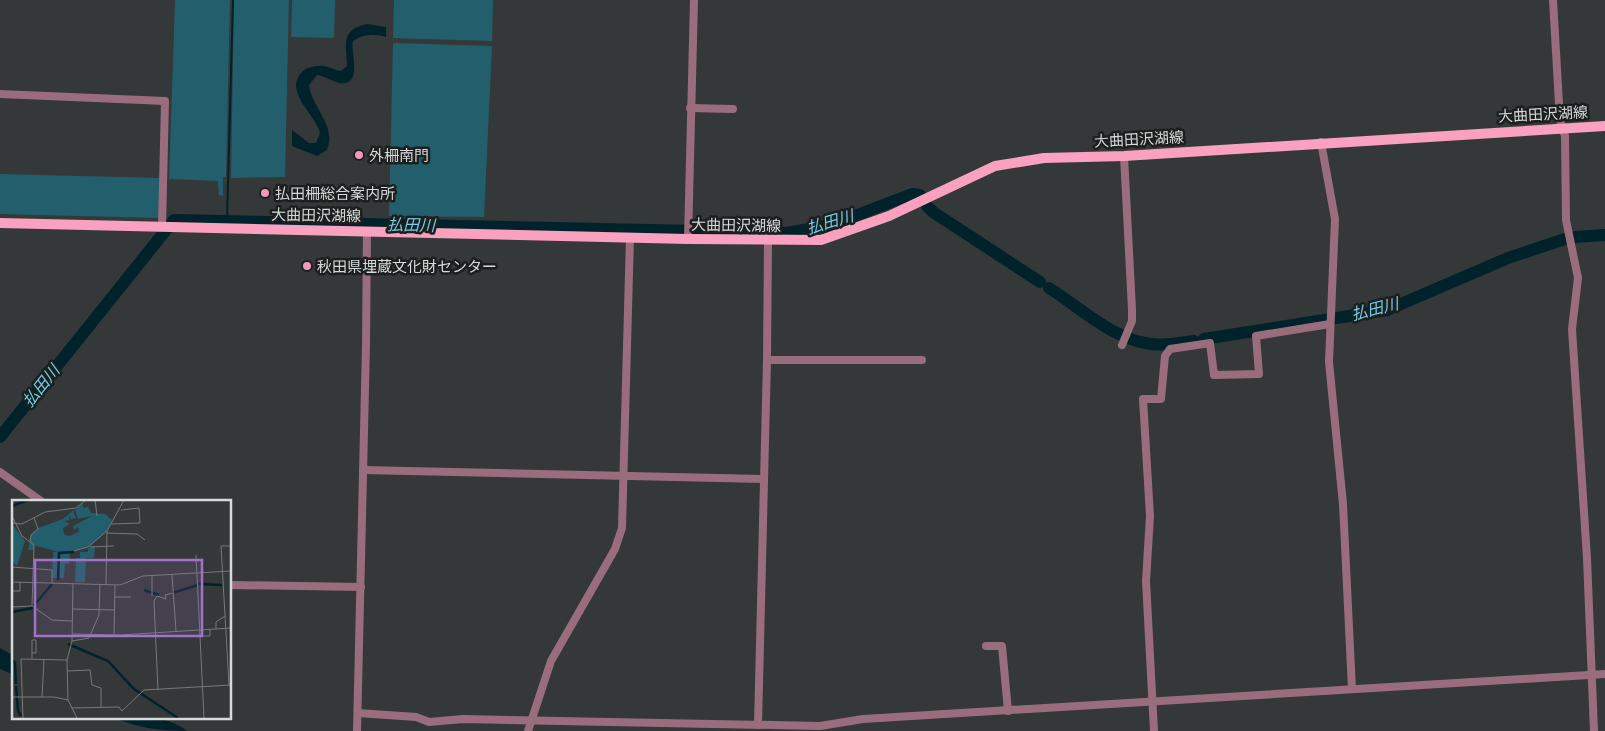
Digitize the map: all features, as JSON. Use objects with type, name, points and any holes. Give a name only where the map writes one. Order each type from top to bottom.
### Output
[{"type":"main road","name":"大曲田沢湖線","points":[[0,223],[768,241],[821,240],[889,216],[996,166],[1044,158],[1124,156],[1320,142],[1605,126]]},
{"type":"street","points":[[688,239],[694,0]]},
{"type":"street","points":[[1553,0],[1560,121],[1565,136],[1566,220],[1578,278],[1572,329],[1587,558],[1590,675],[1594,731]]},
{"type":"street","points":[[0,94],[165,101],[166,228]]},
{"type":"street","points":[[690,108],[733,109]]},
{"type":"street","points":[[1320,142],[1336,219],[1329,362],[1343,504],[1352,690]]},
{"type":"street","points":[[1122,345],[1129,329],[1132,309],[1124,156]]},
{"type":"street","points":[[357,731],[366,231]]},
{"type":"street","points":[[528,731],[551,661],[619,539],[622,528],[625,475],[630,237]]},
{"type":"street","points":[[758,725],[768,241]]},
{"type":"street","points":[[1154,731],[1146,581],[1150,516],[1143,400],[1161,398],[1165,356],[1170,349],[1210,343],[1214,375],[1259,374],[1256,336],[1330,324]]},
{"type":"street","points":[[767,360],[922,360]]},
{"type":"street","points":[[363,470],[764,479]]},
{"type":"street","points":[[0,472],[40,500]]},
{"type":"street","points":[[231,585],[361,587]]},
{"type":"street","points":[[986,646],[1002,646],[1008,711]]},
{"type":"street","points":[[358,713],[416,717],[429,722],[463,719],[820,726],[850,721],[1605,674]]},
{"type":"shaded area","points":[[175,0],[230,0],[226,177],[223,177],[223,196],[219,195],[218,181],[169,179]]},
{"type":"shaded area","points":[[234,0],[289,0],[285,177],[231,178]]},
{"type":"shaded area","points":[[292,0],[335,0],[334,38],[291,37]]},
{"type":"shaded area","points":[[394,0],[493,0],[492,41],[393,38]]},
{"type":"shaded area","points":[[367,24],[386,27],[386,37],[369,35],[353,41],[354,74],[351,80],[347,83],[339,83],[317,75],[309,85],[314,101],[329,133],[327,150],[317,156],[292,146],[292,130],[309,143],[316,143],[320,133],[298,96],[297,80],[301,73],[316,66],[325,66],[341,71],[347,66],[346,39],[348,34],[352,30]]},
{"type":"shaded area","points":[[393,43],[492,46],[484,217],[389,216]]},
{"type":"shaded area","points":[[0,174],[160,178],[159,218],[0,214]]},
{"type":"shaded area","points":[[0,648],[12,655],[12,674],[0,669]]},
{"type":"shaded area","points":[[115,718],[161,719],[187,731],[149,728]]},
{"type":"waterway","points":[[227,221],[233,0]]},
{"type":"waterway","name":"払田川","points":[[0,437],[174,220],[787,233],[831,225],[912,194],[920,195]]},
{"type":"waterway","name":"払田川","points":[[927,206],[933,212],[1040,282]]},
{"type":"waterway","name":"払田川","points":[[1575,237],[1605,235]]},
{"type":"waterway","name":"払田川","points":[[1204,339],[1387,310],[1508,258],[1565,239]]},
{"type":"waterway","name":"払田川","points":[[1049,288],[1097,322],[1123,336],[1137,341],[1161,345],[1194,341]]},
{"type":"place","name":"外柵南門","points":[[359,155]]},
{"type":"place","name":"払田柵総合案内所","points":[[265,193]]},
{"type":"place","name":"秋田県埋蔵文化財センター","points":[[307,266]]}]
